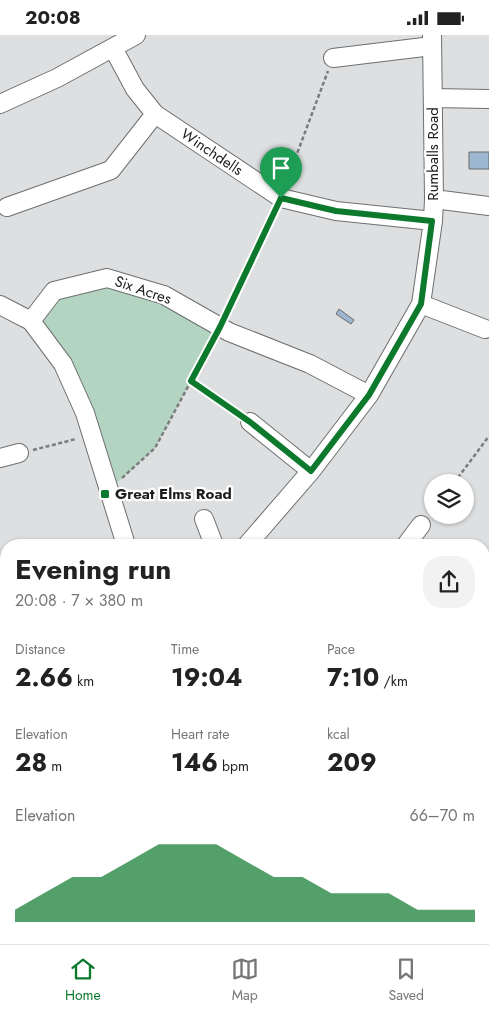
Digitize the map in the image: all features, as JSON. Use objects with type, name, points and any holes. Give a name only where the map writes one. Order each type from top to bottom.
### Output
[{"type":"street","points":[[0,104],[57,78],[136,35]]},
{"type":"street","points":[[332,58],[432,40]]},
{"type":"street","name":"Rumballs Road","points":[[252,539],[311,471],[369,395],[421,304],[434,199],[432,40]]},
{"type":"street","name":"Winchdells","points":[[113,48],[134,89],[156,113],[281,198],[336,211],[432,221]]},
{"type":"street","points":[[433,98],[489,99]]},
{"type":"street","points":[[7,207],[111,171],[156,113]]},
{"type":"street","points":[[434,199],[489,206]]},
{"type":"street","name":"Six Acres","points":[[31,321],[54,291],[107,278],[164,295],[229,332],[310,364],[369,395]]},
{"type":"street","points":[[421,304],[485,329]]},
{"type":"street","points":[[0,305],[31,321],[63,364],[86,413],[122,539]]},
{"type":"street","points":[[250,422],[311,471]]},
{"type":"street","points":[[0,458],[19,453]]},
{"type":"street","points":[[204,519],[212,539]]},
{"type":"street","points":[[410,539],[421,525]]},
{"type":"path","points":[[109,489],[155,448],[220,327],[281,198],[332,58]]},
{"type":"path","points":[[191,381],[250,422]]},
{"type":"path","points":[[19,453],[92,435]]},
{"type":"path","points":[[461,474],[489,437]]},
{"type":"green space","points":[[107,278],[220,327],[155,448],[105,494],[85,413],[31,321],[54,291]]},
{"type":"building","points":[[469,152],[489,152],[489,169],[469,169]]},
{"type":"building","points":[[339,309],[354,320],[351,324],[336,314]]},
{"type":"place","name":"Great Elms Road","points":[[105,494]]},
{"type":"route","points":[[281,198],[336,211],[432,221],[421,304],[369,395],[311,471],[250,422],[191,381],[220,327],[281,198]]}]
